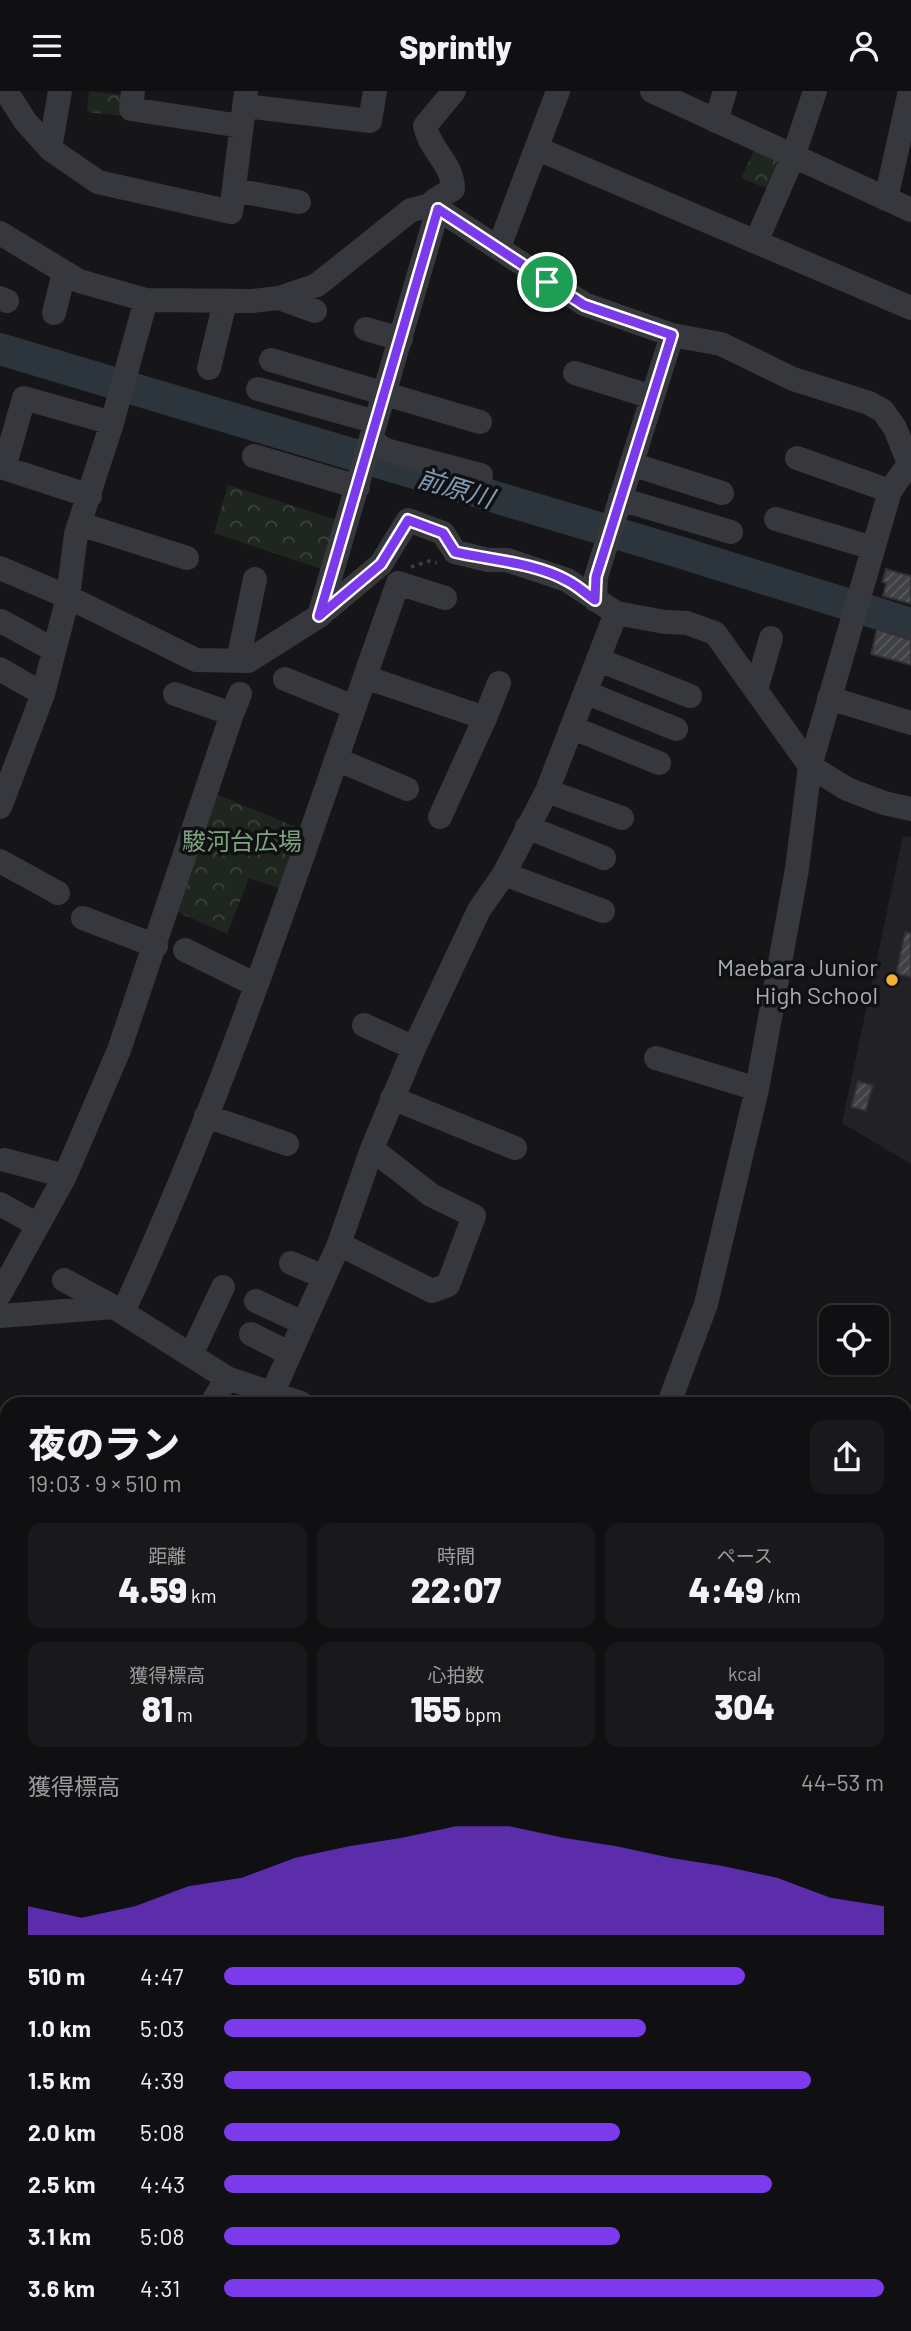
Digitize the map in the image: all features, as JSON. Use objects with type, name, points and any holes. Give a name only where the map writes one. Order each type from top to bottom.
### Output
[{"type":"street","points":[[6,91],[25,121],[50,149],[98,182],[231,212],[244,108]]},
{"type":"street","points":[[50,149],[60,91]]},
{"type":"street","points":[[133,91],[131,109],[244,108],[370,121],[376,91]]},
{"type":"street","points":[[319,616],[401,339],[435,199],[453,189],[453,176],[427,137],[425,126],[454,91]]},
{"type":"street","points":[[499,247],[558,91]]},
{"type":"street","points":[[652,91],[911,210]]},
{"type":"street","points":[[716,121],[725,91]]},
{"type":"street","points":[[756,242],[793,157],[815,91]]},
{"type":"street","points":[[886,199],[910,91]]},
{"type":"street","points":[[538,149],[911,308]]},
{"type":"street","points":[[234,190],[299,202]]},
{"type":"street","points":[[0,233],[79,281],[146,300],[225,302],[279,298],[317,285],[411,210],[433,208],[499,247],[584,305],[672,335],[721,344],[793,379],[869,403],[883,411],[895,428],[908,459],[890,491],[810,766],[797,869],[757,1089],[706,1304],[671,1397]]},
{"type":"street","points":[[54,313],[64,272]]},
{"type":"street","points":[[279,298],[315,311]]},
{"type":"street","points":[[0,807],[43,694],[68,597],[76,534],[112,423],[146,300]]},
{"type":"street","points":[[209,368],[225,302]]},
{"type":"street","points":[[366,329],[401,339]]},
{"type":"street","points":[[272,1394],[339,1244],[372,1149],[414,1048],[479,911],[504,874],[547,791],[587,693],[599,660],[606,607],[596,577],[672,335]]},
{"type":"street","points":[[271,360],[480,422]]},
{"type":"street","points":[[575,373],[652,397]]},
{"type":"street","points":[[258,390],[368,454]]},
{"type":"street","points":[[90,496],[4,468],[24,398],[112,423]]},
{"type":"street","points":[[254,456],[368,454],[386,450],[481,475]]},
{"type":"street","points":[[797,459],[890,491]]},
{"type":"street","points":[[631,464],[722,493]]},
{"type":"street","points":[[776,519],[873,548]]},
{"type":"street","points":[[0,568],[68,597],[196,660],[248,661],[319,616],[381,564],[408,520],[443,533],[455,552],[488,560],[507,560],[567,580],[606,607],[665,622],[687,623],[715,633],[810,766],[847,789],[884,803],[911,809]]},
{"type":"street","points":[[614,520],[731,532]]},
{"type":"street","points":[[80,524],[187,558]]},
{"type":"street","points":[[238,661],[255,579]]},
{"type":"street","points":[[118,1309],[166,1219],[206,1116],[256,985],[398,583],[445,598]]},
{"type":"street","points":[[1,621],[54,650]]},
{"type":"street","points":[[756,690],[771,638]]},
{"type":"street","points":[[599,660],[690,696]]},
{"type":"street","points":[[0,669],[43,694]]},
{"type":"street","points":[[365,677],[485,718]]},
{"type":"street","points":[[285,679],[354,707]]},
{"type":"street","points":[[440,817],[499,683]]},
{"type":"street","points":[[587,693],[676,729]]},
{"type":"street","points":[[0,1294],[36,1224],[65,1176],[119,1050],[236,704],[175,694]]},
{"type":"street","points":[[829,698],[911,723]]},
{"type":"street","points":[[573,728],[659,763]]},
{"type":"street","points":[[336,759],[407,789]]},
{"type":"street","points":[[547,791],[622,818]]},
{"type":"street","points":[[527,828],[604,858]]},
{"type":"street","points":[[0,861],[58,893]]},
{"type":"street","points":[[504,874],[603,911]]},
{"type":"street","points":[[83,918],[156,946]]},
{"type":"street","points":[[185,950],[256,985]]},
{"type":"street","points":[[364,1025],[414,1048]]},
{"type":"street","points":[[656,1058],[757,1089]]},
{"type":"street","points":[[392,1098],[515,1148]]},
{"type":"street","points":[[206,1116],[287,1144]]},
{"type":"street","points":[[339,1244],[432,1291],[448,1285],[474,1216],[430,1195],[372,1149]]},
{"type":"street","points":[[5,1160],[65,1176]]},
{"type":"street","points":[[0,1204],[36,1224]]},
{"type":"street","points":[[291,1263],[324,1277]]},
{"type":"street","points":[[64,1280],[118,1309],[228,1378],[282,1397]]},
{"type":"street","points":[[191,1355],[223,1287]]},
{"type":"street","points":[[256,1301],[303,1323]]},
{"type":"street","points":[[0,1317],[118,1309]]},
{"type":"street","points":[[251,1334],[290,1354]]},
{"type":"street","points":[[216,1397],[228,1378]]},
{"type":"path","points":[[398,583],[413,565],[429,561],[440,564]]},
{"type":"shaded area","name":"Maebara Junior High School","points":[[903,836],[911,837],[911,1164],[842,1123]]},
{"type":"green space","points":[[89,91],[125,95],[123,116],[87,112]]},
{"type":"green space","points":[[756,146],[777,154],[781,167],[771,190],[741,178]]},
{"type":"green space","points":[[228,485],[337,520],[321,569],[214,533]]},
{"type":"green space","name":"駿河台広場","points":[[213,793],[301,829],[281,889],[249,878],[227,934],[175,911]]},
{"type":"building","points":[[886,569],[911,576],[911,604],[883,596],[886,583],[882,582]]},
{"type":"building","points":[[877,629],[911,640],[911,665],[871,654]]},
{"type":"building","points":[[905,932],[911,933],[911,977],[896,974]]},
{"type":"building","points":[[858,1081],[873,1085],[866,1111],[851,1107]]},
{"type":"waterway","name":"前原川","points":[[0,349],[911,624]]},
{"type":"place","name":"Maebara Junior High School","points":[[892,980]]},
{"type":"route","points":[[438,209],[499,247],[547,282],[584,305],[672,335],[596,577],[595,600],[567,580],[507,560],[488,560],[455,552],[443,533],[408,520],[381,564],[319,616],[438,209]]}]
